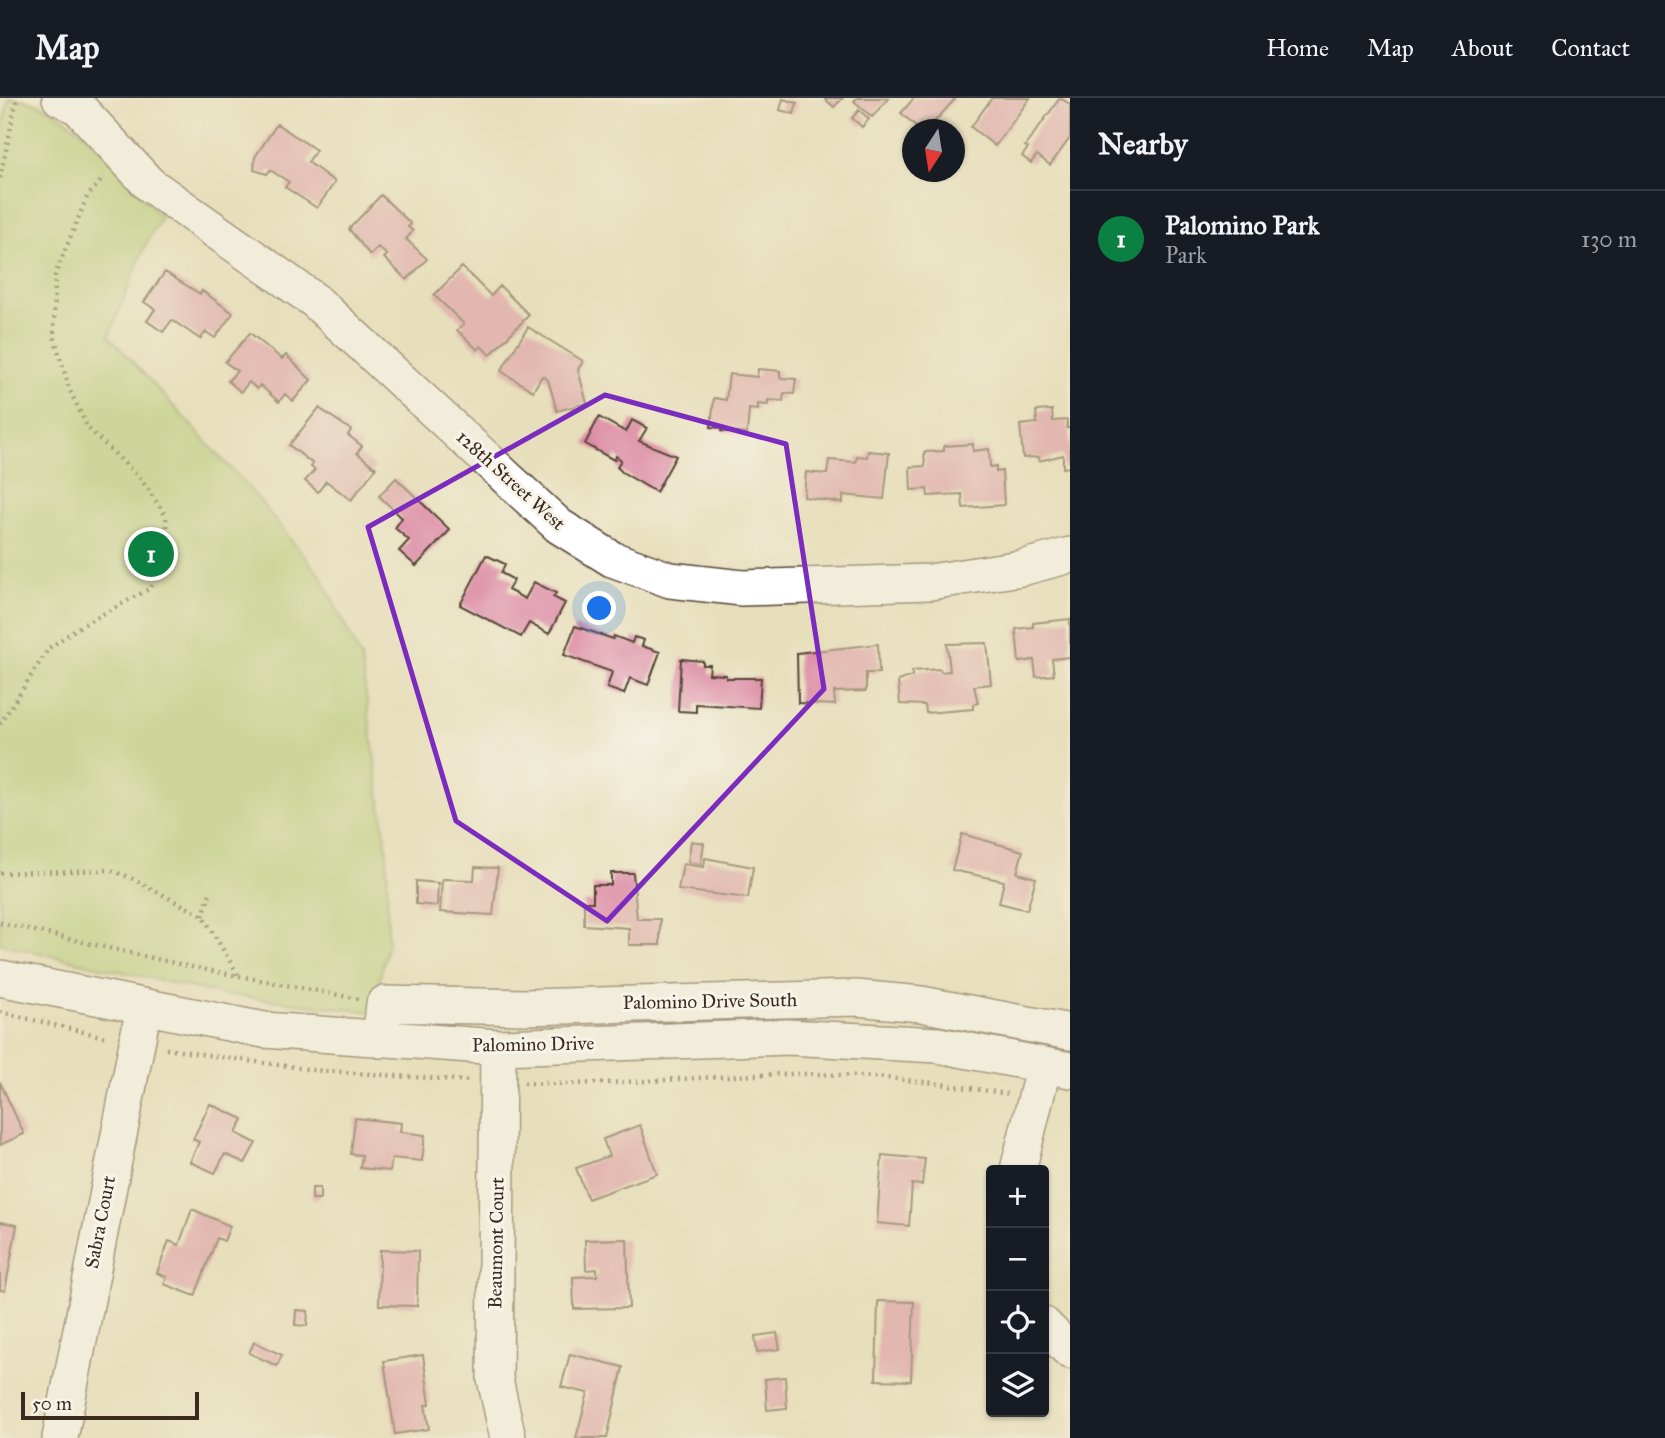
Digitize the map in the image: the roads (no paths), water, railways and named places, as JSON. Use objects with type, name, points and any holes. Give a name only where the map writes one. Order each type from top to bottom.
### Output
[{"type":"street","name":"128th Street West","points":[[60,98],[78,107],[149,184],[314,300],[559,526],[612,559],[670,580],[742,588],[930,582],[1021,568],[1070,555]]},
{"type":"street","name":"Palomino Drive","points":[[0,978],[264,1030],[380,1040],[498,1047],[787,1037],[938,1045],[1057,1068]]},
{"type":"street","name":"Palomino Drive South","points":[[380,1040],[384,1003],[526,1007],[856,998],[921,1004],[1070,1032]]},
{"type":"street","name":"Sabra Court","points":[[60,1438],[144,1007]]},
{"type":"street","name":"Beaumont Court","points":[[498,1047],[495,1379],[508,1438]]},
{"type":"street","points":[[1020,1165],[1057,1068]]},
{"type":"street","points":[[1049,1330],[1070,1351]]},
{"type":"place","name":"Palomino Park","points":[[151,554]]}]
